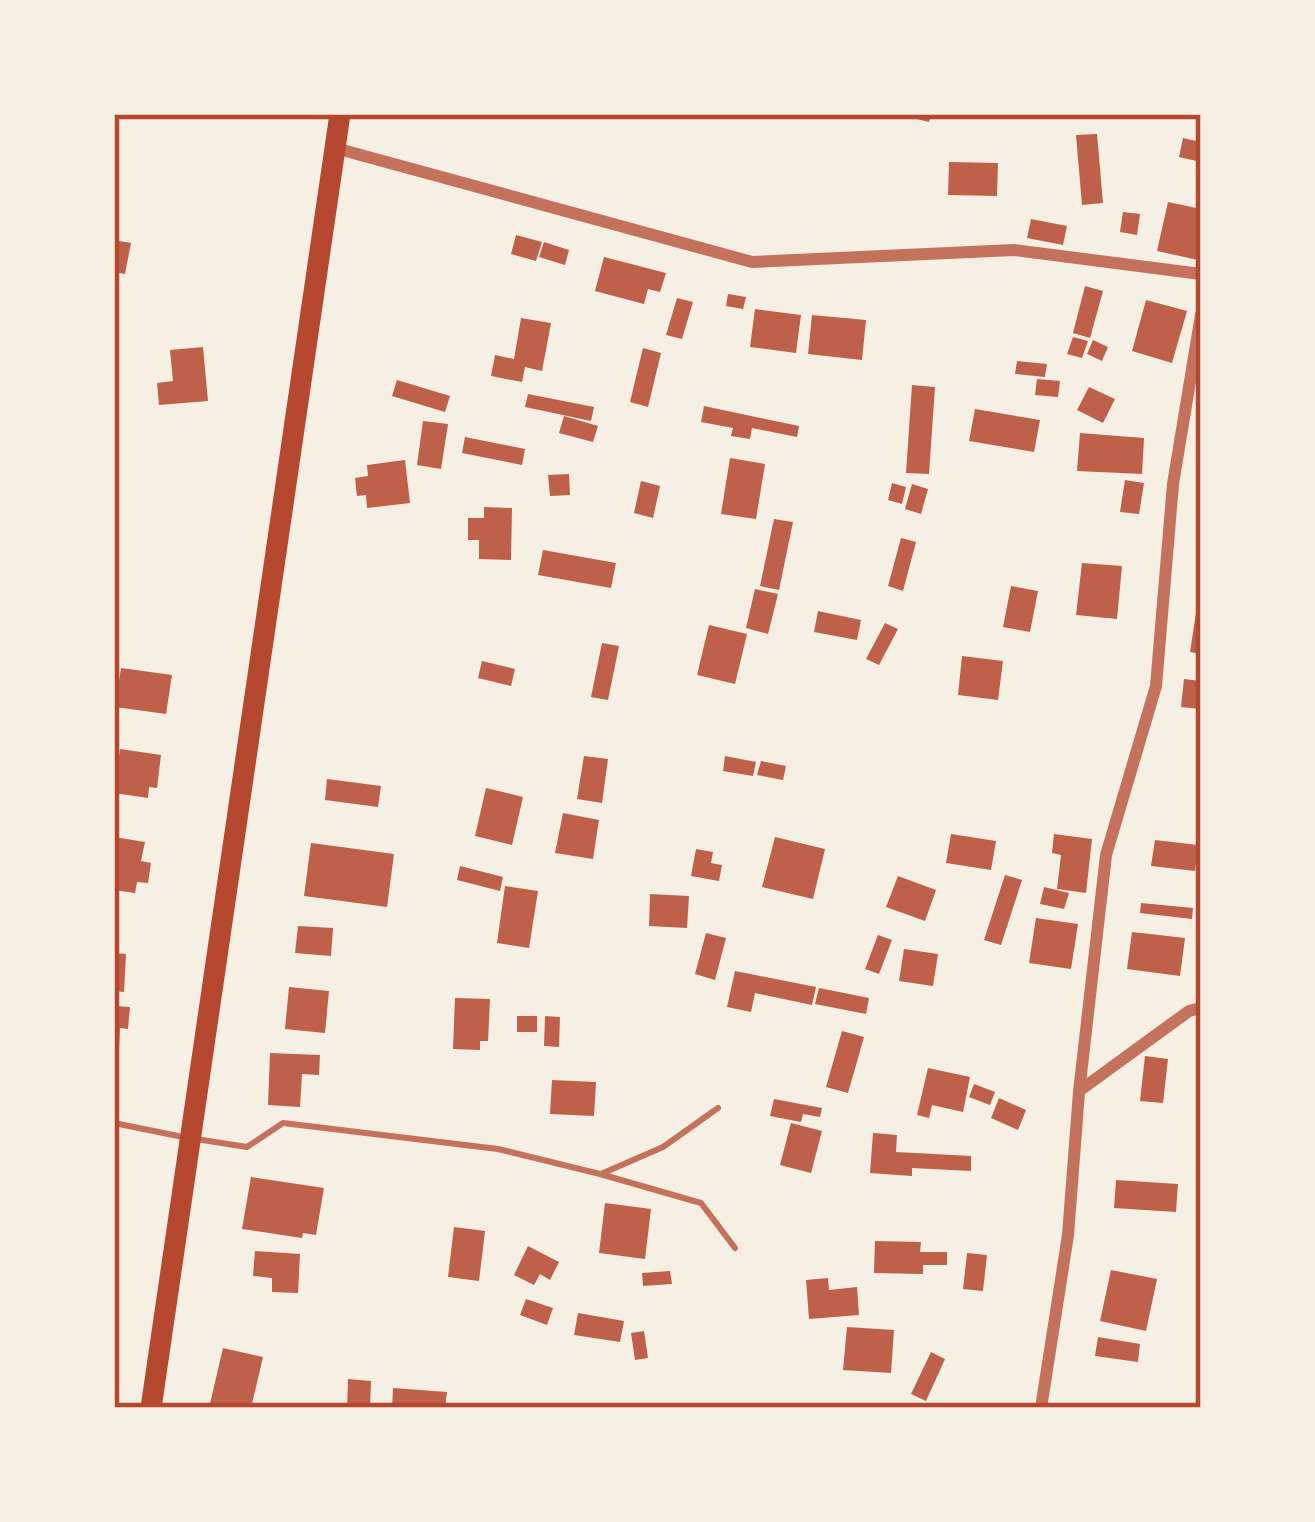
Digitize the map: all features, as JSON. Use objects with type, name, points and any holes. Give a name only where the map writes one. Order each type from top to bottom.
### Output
[{"type":"main road","points":[[152,1408],[340,114]]},
{"type":"street","points":[[335,148],[752,262],[1014,250],[1201,274]]},
{"type":"street","points":[[1041,1408],[1068,1235],[1106,855],[1156,686],[1173,484],[1201,315]]},
{"type":"street","points":[[1079,1092],[1189,1011],[1201,1008]]},
{"type":"lane","points":[[600,1174],[663,1147],[718,1108]]},
{"type":"lane","points":[[114,1123],[247,1147],[283,1123],[498,1149],[701,1203],[735,1248]]},
{"type":"building","points":[[897,114],[931,114],[929,122]]},
{"type":"building","points":[[1097,134],[1103,203],[1082,205],[1076,135]]},
{"type":"building","points":[[1183,138],[1201,142],[1201,162],[1179,157]]},
{"type":"building","points":[[949,162],[998,163],[997,196],[948,195]]},
{"type":"building","points":[[1168,202],[1201,209],[1198,260],[1157,251]]},
{"type":"building","points":[[1123,212],[1140,214],[1137,235],[1120,232]]},
{"type":"building","points":[[1031,219],[1067,226],[1063,245],[1027,238]]},
{"type":"building","points":[[516,235],[542,242],[536,261],[511,254]]},
{"type":"building","points":[[114,240],[131,243],[125,274],[114,272]]},
{"type":"building","points":[[544,242],[569,250],[565,265],[539,257]]},
{"type":"building","points":[[604,257],[666,273],[660,292],[648,289],[644,304],[595,291]]},
{"type":"building","points":[[1085,286],[1103,291],[1090,338],[1073,333]]},
{"type":"building","points":[[728,294],[746,297],[743,309],[726,306]]},
{"type":"building","points":[[677,298],[693,302],[682,339],[666,335]]},
{"type":"building","points":[[1146,300],[1187,311],[1172,363],[1132,351]]},
{"type":"building","points":[[755,309],[801,315],[796,353],[750,347]]},
{"type":"building","points":[[812,315],[866,320],[862,360],[808,354]]},
{"type":"building","points":[[521,318],[551,323],[542,371],[525,367],[522,382],[491,376],[495,355],[514,359]]},
{"type":"building","points":[[1073,337],[1088,341],[1082,358],[1067,354]]},
{"type":"building","points":[[1093,340],[1108,347],[1102,361],[1087,354]]},
{"type":"building","points":[[203,347],[208,401],[159,405],[157,383],[173,381],[170,350]]},
{"type":"building","points":[[643,348],[661,353],[648,407],[630,402]]},
{"type":"building","points":[[1017,361],[1047,364],[1045,377],[1015,374]]},
{"type":"building","points":[[1037,379],[1060,381],[1058,397],[1035,395]]},
{"type":"building","points":[[397,380],[450,396],[445,412],[392,396]]},
{"type":"building","points":[[912,385],[935,387],[929,474],[906,473]]},
{"type":"building","points":[[1089,387],[1115,399],[1103,423],[1077,410]]},
{"type":"building","points":[[528,394],[594,407],[591,421],[525,407]]},
{"type":"building","points":[[704,406],[799,426],[797,437],[752,428],[750,439],[731,436],[733,428],[701,422]]},
{"type":"building","points":[[975,409],[1040,420],[1034,452],[969,441]]},
{"type":"building","points":[[564,416],[598,426],[593,442],[559,433]]},
{"type":"building","points":[[423,421],[448,424],[441,469],[417,465]]},
{"type":"building","points":[[1080,433],[1144,438],[1142,474],[1077,471]]},
{"type":"building","points":[[465,437],[525,449],[522,465],[462,453]]},
{"type":"building","points":[[730,458],[765,464],[756,519],[721,514]]},
{"type":"building","points":[[405,460],[410,503],[367,508],[366,495],[357,496],[355,478],[368,476],[367,465]]},
{"type":"building","points":[[569,474],[570,495],[550,496],[548,475]]},
{"type":"building","points":[[1125,480],[1144,483],[1139,514],[1120,512]]},
{"type":"building","points":[[641,481],[660,486],[653,518],[634,513]]},
{"type":"building","points":[[892,483],[906,487],[902,504],[888,500]]},
{"type":"building","points":[[912,484],[928,489],[921,514],[905,509]]},
{"type":"building","points":[[484,507],[512,508],[511,560],[479,559],[479,540],[468,540],[468,518],[484,518]]},
{"type":"building","points":[[774,519],[793,522],[779,590],[760,586]]},
{"type":"building","points":[[901,538],[916,542],[903,591],[888,586]]},
{"type":"building","points":[[543,550],[616,563],[611,588],[538,575]]},
{"type":"building","points":[[1082,563],[1122,566],[1117,619],[1076,615]]},
{"type":"building","points":[[1011,586],[1038,591],[1030,632],[1003,627]]},
{"type":"building","points":[[755,589],[778,594],[768,634],[746,628]]},
{"type":"building","points":[[1201,600],[1201,654],[1190,652]]},
{"type":"building","points":[[818,611],[861,620],[857,640],[814,632]]},
{"type":"building","points":[[885,623],[898,629],[879,665],[866,659]]},
{"type":"building","points":[[709,625],[747,634],[735,684],[697,675]]},
{"type":"building","points":[[602,643],[619,646],[608,700],[591,697]]},
{"type":"building","points":[[962,656],[1003,661],[998,700],[958,695]]},
{"type":"building","points":[[482,661],[515,669],[511,686],[478,678]]},
{"type":"building","points":[[121,668],[172,675],[166,714],[115,707]]},
{"type":"building","points":[[1184,679],[1201,681],[1201,709],[1181,707]]},
{"type":"building","points":[[120,749],[161,755],[157,788],[149,787],[148,798],[114,793]]},
{"type":"building","points":[[584,756],[608,759],[602,803],[577,799]]},
{"type":"building","points":[[725,756],[756,762],[753,776],[723,771]]},
{"type":"building","points":[[761,761],[786,766],[783,780],[757,775]]},
{"type":"building","points":[[327,779],[381,786],[378,807],[325,800]]},
{"type":"building","points":[[486,788],[523,797],[512,845],[475,836]]},
{"type":"building","points":[[563,813],[599,820],[593,859],[555,853]]},
{"type":"building","points":[[951,834],[996,841],[991,870],[946,863]]},
{"type":"building","points":[[1054,834],[1092,839],[1086,893],[1057,889],[1061,855],[1052,853]]},
{"type":"building","points":[[114,837],[145,842],[141,861],[151,863],[148,883],[137,882],[135,893],[114,890]]},
{"type":"building","points":[[775,837],[825,849],[813,899],[762,887]]},
{"type":"building","points":[[1155,840],[1198,845],[1195,871],[1151,866]]},
{"type":"building","points":[[311,843],[394,854],[387,907],[304,896]]},
{"type":"building","points":[[696,849],[713,852],[711,863],[722,865],[719,881],[691,876]]},
{"type":"building","points":[[460,866],[503,877],[500,891],[457,880]]},
{"type":"building","points":[[1005,875],[1022,880],[1001,945],[984,940]]},
{"type":"building","points":[[898,876],[936,890],[925,921],[886,907]]},
{"type":"building","points":[[505,886],[538,891],[529,948],[497,943]]},
{"type":"building","points":[[1044,887],[1069,893],[1064,909],[1040,904]]},
{"type":"building","points":[[650,894],[689,896],[687,928],[649,926]]},
{"type":"building","points":[[1141,903],[1193,908],[1192,919],[1140,913]]},
{"type":"building","points":[[1036,918],[1078,924],[1071,969],[1029,963]]},
{"type":"building","points":[[298,926],[333,928],[331,956],[295,953]]},
{"type":"building","points":[[1132,932],[1185,938],[1180,976],[1127,969]]},
{"type":"building","points":[[706,933],[726,938],[715,980],[695,974]]},
{"type":"building","points":[[878,935],[892,940],[879,974],[865,969]]},
{"type":"building","points":[[904,949],[938,954],[933,986],[899,981]]},
{"type":"building","points":[[114,953],[126,954],[124,992],[114,991]]},
{"type":"building","points":[[735,971],[816,987],[812,1005],[755,993],[751,1012],[727,1007]]},
{"type":"building","points":[[289,987],[329,991],[325,1033],[285,1029]]},
{"type":"building","points":[[819,988],[869,998],[866,1014],[815,1004]]},
{"type":"building","points":[[455,998],[490,999],[488,1041],[480,1041],[480,1050],[453,1049]]},
{"type":"building","points":[[114,1006],[130,1007],[128,1029],[120,1028],[119,1048],[114,1047]]},
{"type":"building","points":[[517,1016],[537,1016],[537,1032],[517,1032]]},
{"type":"building","points":[[545,1016],[560,1017],[559,1047],[544,1046]]},
{"type":"building","points":[[842,1031],[864,1037],[848,1093],[826,1087]]},
{"type":"building","points":[[270,1053],[320,1055],[319,1075],[302,1074],[300,1107],[268,1105]]},
{"type":"building","points":[[1145,1056],[1168,1059],[1163,1103],[1140,1101]]},
{"type":"building","points":[[928,1068],[970,1077],[963,1112],[932,1105],[929,1118],[917,1115]]},
{"type":"building","points":[[552,1080],[596,1082],[594,1116],[550,1114]]},
{"type":"building","points":[[974,1084],[995,1092],[990,1105],[969,1097]]},
{"type":"building","points":[[999,1098],[1026,1110],[1018,1130],[991,1118]]},
{"type":"building","points":[[774,1099],[822,1108],[820,1117],[803,1114],[801,1122],[770,1116]]},
{"type":"building","points":[[791,1123],[822,1131],[811,1173],[780,1165]]},
{"type":"building","points":[[873,1133],[897,1135],[896,1152],[971,1156],[971,1171],[912,1168],[912,1176],[870,1173]]},
{"type":"building","points":[[251,1177],[324,1188],[316,1235],[303,1233],[302,1238],[242,1229]]},
{"type":"building","points":[[1116,1180],[1178,1184],[1176,1212],[1114,1208]]},
{"type":"building","points":[[605,1203],[651,1209],[645,1259],[599,1253]]},
{"type":"building","points":[[454,1227],[485,1231],[479,1281],[448,1277]]},
{"type":"building","points":[[875,1241],[921,1242],[920,1252],[947,1252],[947,1265],[923,1265],[923,1274],[874,1273]]},
{"type":"building","points":[[528,1246],[559,1262],[550,1280],[540,1274],[534,1285],[514,1275]]},
{"type":"building","points":[[255,1251],[300,1254],[298,1293],[272,1292],[272,1278],[253,1276]]},
{"type":"building","points":[[967,1253],[987,1255],[983,1291],[963,1289]]},
{"type":"building","points":[[1111,1270],[1157,1279],[1146,1331],[1100,1321]]},
{"type":"building","points":[[670,1271],[672,1284],[643,1286],[642,1273]]},
{"type":"building","points":[[828,1278],[829,1290],[857,1287],[859,1315],[809,1319],[806,1280]]},
{"type":"building","points":[[526,1299],[553,1308],[547,1325],[520,1315]]},
{"type":"building","points":[[578,1313],[624,1321],[620,1342],[574,1335]]},
{"type":"building","points":[[847,1327],[894,1330],[891,1373],[843,1370]]},
{"type":"building","points":[[644,1331],[648,1358],[635,1360],[631,1333]]},
{"type":"building","points":[[1098,1337],[1140,1344],[1138,1362],[1095,1356]]},
{"type":"building","points":[[223,1348],[263,1357],[251,1408],[209,1408]]},
{"type":"building","points":[[931,1352],[945,1359],[926,1401],[911,1394]]},
{"type":"building","points":[[348,1379],[371,1381],[370,1408],[347,1408]]},
{"type":"building","points":[[393,1388],[447,1392],[445,1408],[392,1408]]}]
